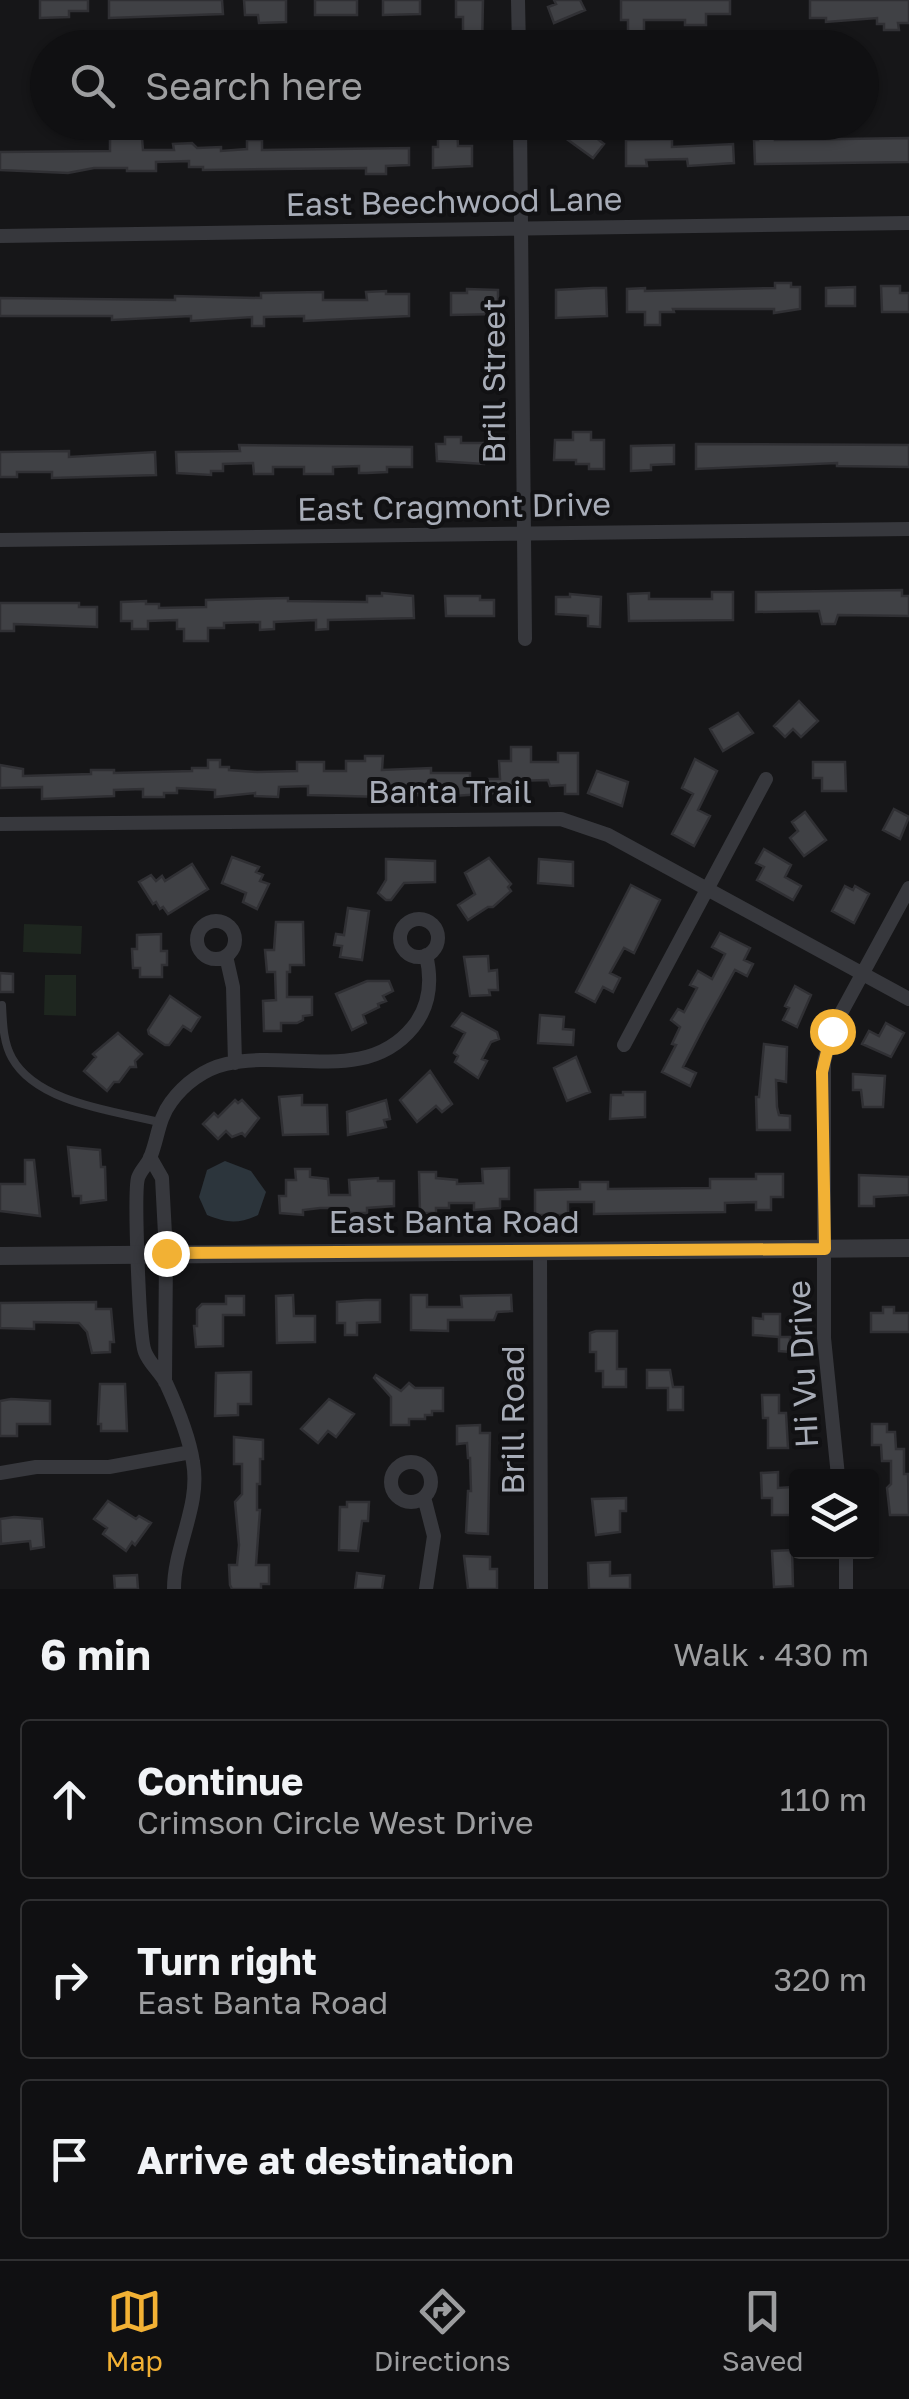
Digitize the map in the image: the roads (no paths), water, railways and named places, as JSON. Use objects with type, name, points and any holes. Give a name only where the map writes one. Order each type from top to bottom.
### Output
[{"type":"street","points":[[518,0],[519,30]]},
{"type":"street","name":"Brill Street","points":[[520,140],[525,639]]},
{"type":"street","name":"East Beechwood Lane","points":[[0,236],[909,224]]},
{"type":"street","name":"East Cragmont Drive","points":[[0,540],[909,529]]},
{"type":"street","points":[[624,1044],[766,779]]},
{"type":"street","name":"Banta Trail","points":[[0,824],[562,819],[608,835],[909,999]]},
{"type":"street","name":"Hi Vu Drive","points":[[837,1469],[825,1358],[824,1062],[834,1026],[909,888]]},
{"type":"street","points":[[174,1589],[176,1563],[194,1496],[191,1452],[165,1383],[144,1350],[138,1253],[138,1178],[150,1158],[160,1122],[172,1100],[191,1081],[214,1068],[235,1063],[348,1062],[390,1048],[410,1031],[424,1008],[430,987],[426,955]]},
{"type":"street","points":[[226,956],[233,987],[235,1063]]},
{"type":"street","points":[[150,1158],[162,1178],[165,1383]]},
{"type":"street","name":"East Banta Road","points":[[0,1256],[909,1248]]},
{"type":"street","name":"Brill Road","points":[[540,1252],[540,1589]]},
{"type":"street","points":[[0,1474],[36,1467],[110,1467],[191,1452]]},
{"type":"street","points":[[424,1497],[434,1536],[426,1589]]},
{"type":"street","points":[[846,1559],[846,1589]]},
{"type":"lane","points":[[2,1005],[6,1043],[13,1061],[48,1090],[70,1100],[160,1122]]}]
